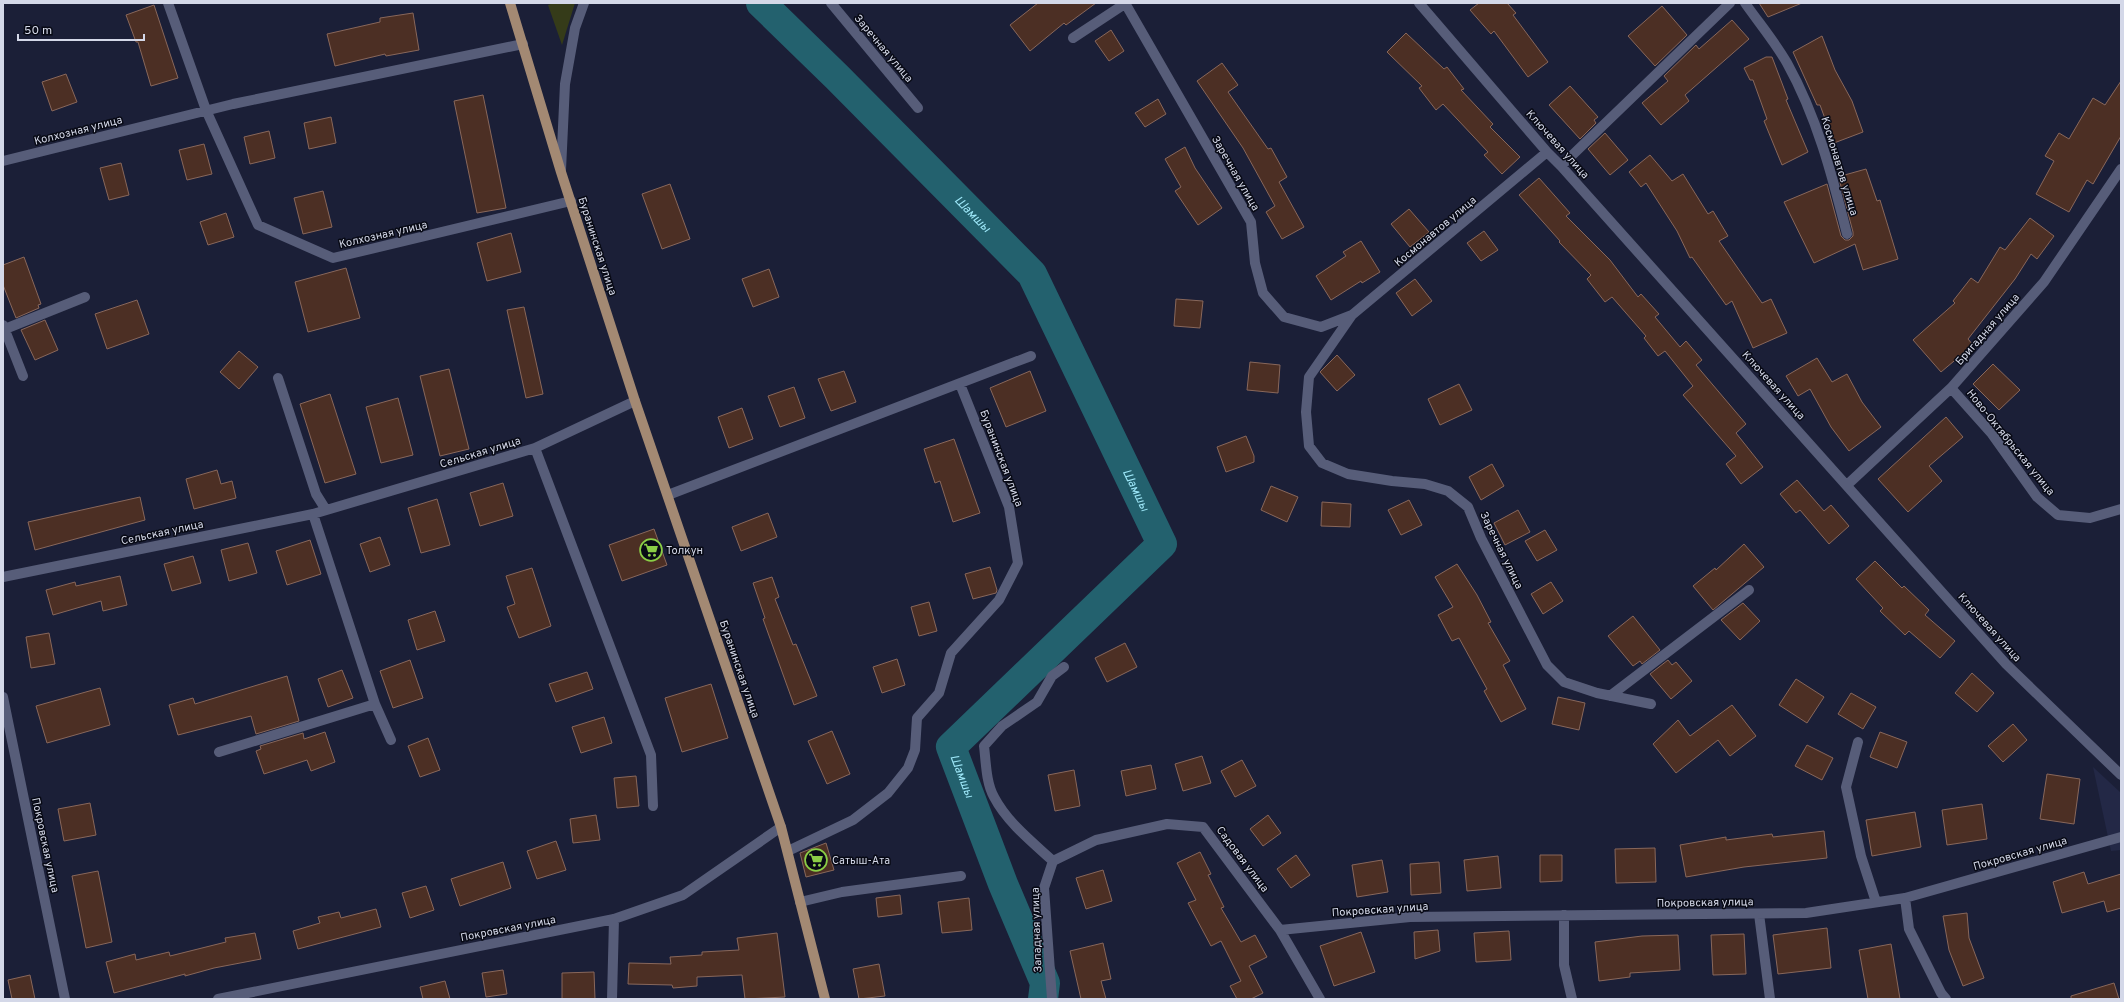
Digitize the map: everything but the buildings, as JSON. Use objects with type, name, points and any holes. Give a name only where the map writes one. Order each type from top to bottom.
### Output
[{"type":"main road","name":"Буранинская улица","points":[[510,3],[524,44],[570,201],[635,402],[781,827],[825,999]]},
{"type":"street","name":"Колхозная улица","points":[[168,3],[206,110],[258,225],[333,258],[570,201]]},
{"type":"street","points":[[561,172],[565,84],[575,28],[584,3]]},
{"type":"street","name":"Заречная улица","points":[[831,3],[918,108]]},
{"type":"street","points":[[1073,38],[1126,3]]},
{"type":"street","name":"Заречная улица","points":[[1126,3],[1251,222],[1255,263],[1263,293],[1284,317],[1321,327],[1352,315]]},
{"type":"street","name":"Ключевая улица","points":[[1419,3],[1547,152],[2006,664],[2121,775]]},
{"type":"street","points":[[1561,166],[1730,3]]},
{"type":"street","name":"Космонавтов улица","points":[[1745,3],[1787,63],[1814,119],[1832,175],[1847,234]]},
{"type":"street","name":"Колхозная улица","points":[[3,161],[206,110],[524,44]]},
{"type":"street","name":"Космонавтов улица","points":[[1342,330],[1352,315],[1547,152]]},
{"type":"street","name":"Бригадная улица","points":[[1847,485],[1951,388],[2044,282],[2121,169]]},
{"type":"street","points":[[23,376],[4,327],[85,297]]},
{"type":"street","name":"Заречная улица","points":[[1342,330],[1309,377],[1306,412],[1309,446],[1322,463],[1348,474],[1392,481],[1425,484],[1448,491],[1468,507],[1481,538],[1547,665],[1564,682],[1610,696],[1651,704]]},
{"type":"street","points":[[668,495],[1031,356]]},
{"type":"street","points":[[278,378],[316,494],[326,510]]},
{"type":"street","name":"Буранинская улица","points":[[788,851],[853,820],[892,788],[908,768],[915,750],[917,718],[939,693],[951,653],[998,600],[1018,563],[1009,507],[960,384]]},
{"type":"street","name":"Ново-Октябрьская улица","points":[[1951,388],[1992,434],[2038,497],[2058,515],[2090,518],[2121,509]]},
{"type":"street","name":"Сельская улица","points":[[3,577],[313,514],[535,448],[635,402]]},
{"type":"street","points":[[535,448],[651,755],[653,806]]},
{"type":"street","points":[[313,514],[375,704],[391,740]]},
{"type":"street","points":[[1610,696],[1749,590]]},
{"type":"street","points":[[1053,861],[1009,817],[993,796],[987,770],[984,746],[1002,726],[1037,702],[1052,676],[1064,667]]},
{"type":"street","name":"Покровская улица","points":[[3,697],[65,999]]},
{"type":"street","points":[[220,752],[375,704]]},
{"type":"street","points":[[1858,742],[1846,787],[1861,856],[1876,902]]},
{"type":"street","name":"Садовая улица","points":[[1053,861],[1096,840],[1167,824],[1203,827],[1280,930],[1320,999]]},
{"type":"street","name":"Покровская улица","points":[[218,999],[614,919],[684,895],[781,827]]},
{"type":"street","name":"Покровская улица","points":[[1280,930],[1410,917],[1806,913],[1905,898],[2121,836]]},
{"type":"street","name":"Западная улица","points":[[1052,999],[1044,888],[1053,861]]},
{"type":"street","points":[[800,902],[842,892],[962,876]]},
{"type":"street","points":[[1905,898],[1908,929],[1941,993],[1946,999]]},
{"type":"street","points":[[1759,914],[1770,999]]},
{"type":"street","points":[[1564,916],[1564,965],[1572,999]]},
{"type":"street","points":[[612,999],[614,919]]},
{"type":"shaded area","points":[[2093,767],[2121,793],[2121,850],[2111,851]]},
{"type":"green space","points":[[553,3],[575,3],[562,45],[548,5]]},
{"type":"waterway","name":"Шамшы","points":[[761,3],[837,77],[1032,274],[1162,544],[951,747],[1003,884],[1045,983],[1043,999]]},
{"type":"place","name":"Толкун","points":[[651,550]]},
{"type":"place","name":"Сатыш-Ата","points":[[816,860]]}]
